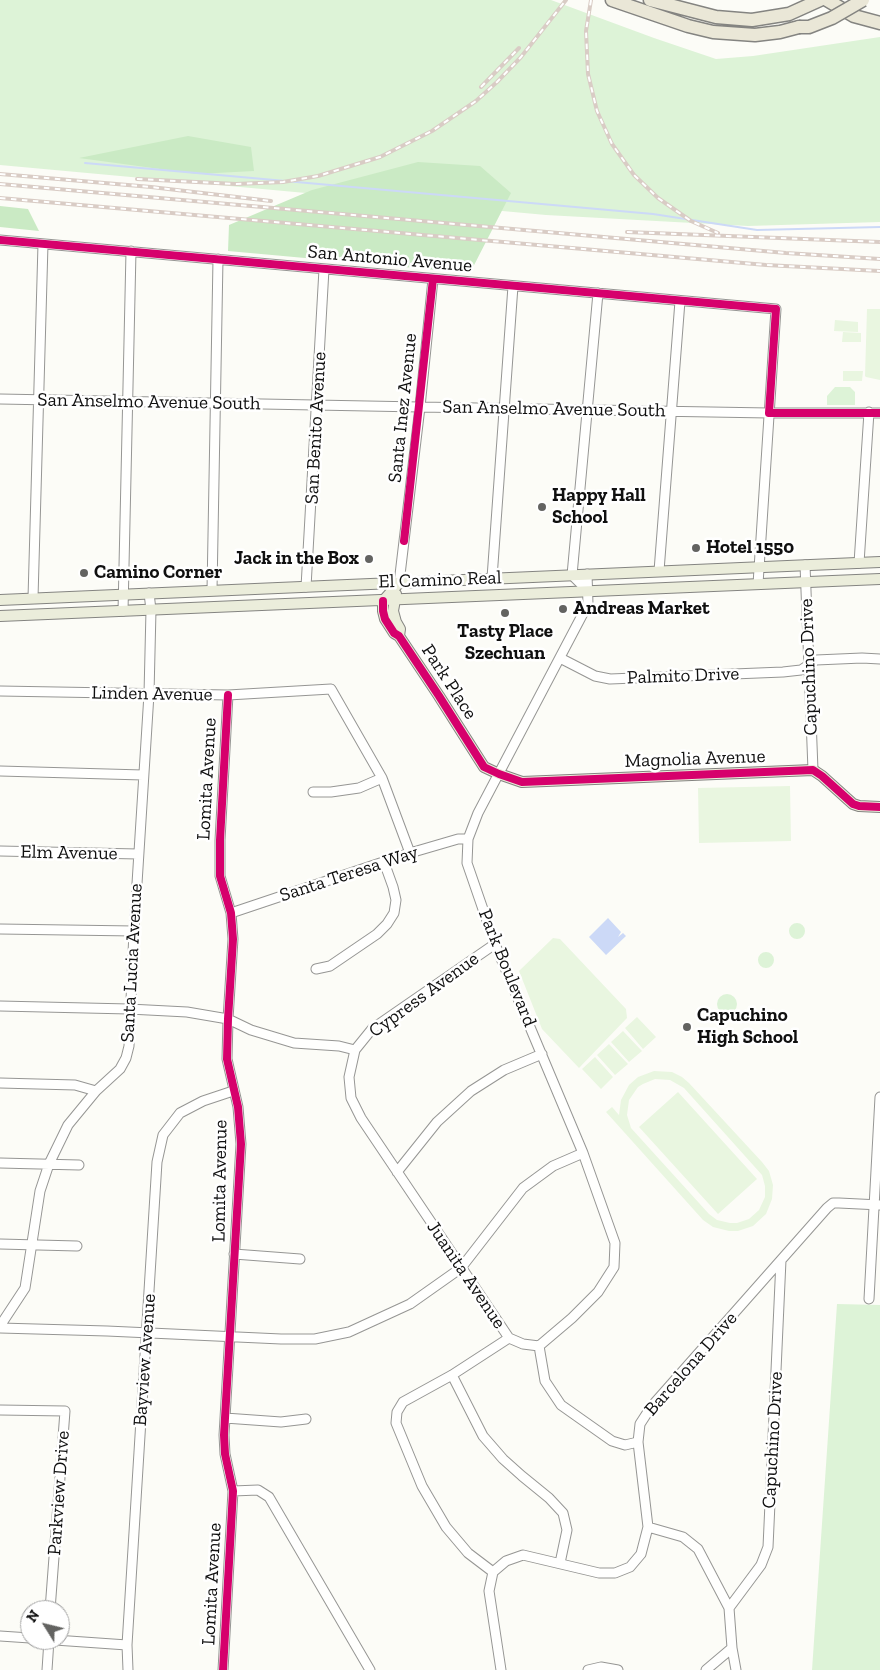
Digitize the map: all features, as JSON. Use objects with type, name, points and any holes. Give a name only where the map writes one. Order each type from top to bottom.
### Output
[{"type":"highway","points":[[612,0],[707,31],[740,34],[767,34],[809,27],[832,18],[863,0]]},
{"type":"highway","points":[[650,0],[716,17],[752,20],[789,14],[820,0]]},
{"type":"highway","points":[[827,0],[854,16],[880,23]]},
{"type":"highway","points":[[799,28],[833,13],[856,0]]},
{"type":"main road","name":"El Camino Real","points":[[0,600],[880,562]]},
{"type":"main road","name":"El Camino Real","points":[[0,616],[880,580]]},
{"type":"main road","name":"Park Place","points":[[399,583],[394,616],[400,629],[399,636]]},
{"type":"main road","points":[[384,601],[399,583]]},
{"type":"main road","name":"Park Place","points":[[384,601],[383,611],[385,619],[394,633],[399,636],[484,767],[499,774]]},
{"type":"main road","points":[[813,770],[853,804],[880,807]]},
{"type":"main road","name":"Magnolia Avenue","points":[[499,774],[522,782],[813,770]]},
{"type":"street","name":"San Antonio Avenue","points":[[0,240],[776,309],[769,413]]},
{"type":"street","points":[[33,598],[43,244]]},
{"type":"street","points":[[123,611],[131,251]]},
{"type":"street","points":[[212,590],[218,259]]},
{"type":"street","name":"San Benito Avenue","points":[[306,587],[318,405],[324,269]]},
{"type":"street","name":"Santa Inez Avenue","points":[[399,583],[433,279]]},
{"type":"street","points":[[492,578],[513,286]]},
{"type":"street","points":[[588,591],[572,575],[598,293]]},
{"type":"street","points":[[659,571],[680,301]]},
{"type":"street","name":"San Anselmo Avenue South","points":[[0,399],[420,408],[880,413]]},
{"type":"street","points":[[858,563],[869,412]]},
{"type":"street","points":[[758,584],[769,413]]},
{"type":"street","name":"Capuchino Drive","points":[[805,565],[813,770]]},
{"type":"street","name":"Park Boulevard","points":[[538,1346],[572,1318],[598,1292],[614,1268],[615,1243],[583,1153],[495,944],[467,863],[468,839],[478,813],[588,604],[587,574]]},
{"type":"street","name":"Santa Lucia Avenue","points":[[0,1327],[24,1288],[40,1191],[49,1164],[68,1125],[96,1091],[120,1068],[126,1058],[129,1046],[129,1009],[149,694],[150,593]]},
{"type":"street","name":"Palmito Drive","points":[[560,658],[595,676],[610,679],[783,672],[801,670],[816,660],[880,659]]},
{"type":"street","name":"Linden Avenue","points":[[0,691],[228,695],[331,689],[382,778],[410,853]]},
{"type":"street","name":"Lomita Avenue","points":[[223,1670],[234,1491],[225,1454],[225,1418],[241,1144],[238,1107],[227,1059],[233,938],[231,912],[220,876],[222,794],[228,695]]},
{"type":"street","points":[[0,771],[143,775]]},
{"type":"street","points":[[313,792],[360,788],[382,778]]},
{"type":"street","name":"Santa Teresa Way","points":[[231,912],[458,838],[468,839]]},
{"type":"street","name":"Elm Avenue","points":[[0,851],[138,854]]},
{"type":"street","points":[[316,969],[330,966],[377,934],[394,913],[396,900],[384,862]]},
{"type":"street","points":[[0,928],[134,931]]},
{"type":"street","name":"Cypress Avenue","points":[[0,1006],[187,1012],[228,1020],[251,1030],[294,1043],[339,1046],[355,1050],[372,1029],[495,944]]},
{"type":"street","name":"Juanita Avenue","points":[[355,1050],[348,1077],[351,1098],[361,1118],[460,1268],[509,1338],[522,1344],[538,1346]]},
{"type":"street","points":[[397,1172],[437,1122],[471,1091],[504,1070],[542,1054]]},
{"type":"street","points":[[0,1083],[75,1085],[96,1091]]},
{"type":"street","name":"Bayview Avenue","points":[[128,1670],[127,1645],[157,1162],[163,1135],[180,1113],[203,1101],[233,1091]]},
{"type":"street","points":[[869,1299],[877,1205],[880,1097]]},
{"type":"street","points":[[0,1327],[315,1339],[349,1332],[410,1304],[460,1268],[523,1188],[553,1166],[583,1153]]},
{"type":"street","points":[[0,1163],[78,1165]]},
{"type":"street","name":"Barcelona Drive","points":[[493,1572],[506,1562],[523,1554],[599,1573],[615,1573],[630,1568],[641,1554],[648,1527],[638,1442],[640,1424],[651,1407],[827,1208],[833,1203],[877,1205]]},
{"type":"street","points":[[0,1244],[77,1246]]},
{"type":"street","points":[[234,1254],[300,1259]]},
{"type":"street","name":"Capuchino Drive","points":[[729,1608],[761,1565],[768,1547],[781,1260]]},
{"type":"street","points":[[501,1670],[490,1591],[493,1572],[468,1553],[446,1527],[422,1486],[396,1424],[397,1412],[403,1402],[452,1375],[509,1338]]},
{"type":"street","points":[[538,1346],[545,1381],[561,1405],[612,1441],[626,1445],[638,1442]]},
{"type":"street","points":[[452,1375],[483,1436],[503,1459],[549,1498],[563,1513],[567,1530],[560,1563]]},
{"type":"street","name":"Parkview Drive","points":[[0,1410],[65,1411],[51,1600]]},
{"type":"street","points":[[225,1418],[281,1422],[306,1419]]},
{"type":"street","points":[[234,1491],[258,1490],[269,1497],[370,1670]]},
{"type":"street","points":[[648,1527],[683,1536],[698,1549],[729,1608],[732,1648],[736,1670]]},
{"type":"street","points":[[0,1636],[20,1637]]},
{"type":"street","points":[[70,1641],[127,1645]]},
{"type":"street","points":[[706,1670],[732,1648]]},
{"type":"street","points":[[47,1670],[48,1650]]},
{"type":"street","points":[[588,1670],[601,1667],[618,1670]]},
{"type":"green space","points":[[0,0],[551,0],[716,59],[753,56],[880,37],[880,222],[748,226],[546,215],[0,165]]},
{"type":"green space","points":[[188,136],[251,147],[254,171],[197,174],[79,158]]},
{"type":"green space","points":[[418,162],[480,166],[511,193],[470,273],[228,251],[229,225],[312,190]]},
{"type":"green space","points":[[0,206],[28,209],[39,231],[0,227]]},
{"type":"green space","points":[[867,309],[880,309],[880,380],[865,376]]},
{"type":"green space","points":[[835,320],[858,322],[858,332],[834,331]]},
{"type":"green space","points":[[843,332],[861,333],[861,342],[842,342]]},
{"type":"green space","points":[[843,371],[863,371],[862,381],[843,381]]},
{"type":"green space","points":[[835,387],[850,387],[855,392],[855,405],[827,405],[827,396]]},
{"type":"green space","points":[[790,786],[791,841],[699,843],[698,788]]},
{"type":"green space","points":[[797,923],[805,931],[797,939],[789,931]]},
{"type":"green space","points":[[553,938],[560,939],[626,1009],[627,1018],[579,1068],[542,1029],[519,971]]},
{"type":"green space","points":[[766,952],[774,960],[766,968],[758,960]]},
{"type":"green space","points":[[723,994],[731,994],[737,1000],[737,1008],[731,1014],[723,1014],[717,1008],[717,1000]]},
{"type":"green space","points":[[637,1017],[656,1037],[643,1049],[625,1028]]},
{"type":"green space","points":[[623,1031],[642,1051],[629,1062],[611,1042]]},
{"type":"green space","points":[[609,1044],[628,1064],[615,1075],[597,1055]]},
{"type":"green space","points":[[595,1057],[613,1077],[601,1089],[582,1069]]},
{"type":"green space","points":[[654,1071],[672,1072],[682,1077],[769,1171],[773,1185],[772,1199],[766,1214],[753,1226],[738,1231],[729,1231],[713,1227],[703,1220],[606,1112],[612,1107],[619,1115],[621,1100],[629,1085],[638,1077]],"holes":[[[655,1079],[670,1080],[684,1088],[762,1175],[765,1197],[759,1210],[749,1219],[730,1223],[717,1220],[709,1214],[631,1128],[627,1115],[629,1100],[638,1087]]]},
{"type":"green space","points":[[678,1092],[757,1179],[718,1214],[639,1127]]},
{"type":"green space","points":[[837,1304],[880,1305],[880,1670],[812,1670]]},
{"type":"water","points":[[608,918],[621,932],[618,937],[623,933],[626,936],[606,955],[589,937]]},
{"type":"waterway","points":[[85,163],[653,214],[757,230],[880,227]]},
{"type":"railway","points":[[137,179],[236,184],[283,182],[318,176],[380,157],[432,131],[476,101],[521,57],[566,0]]},
{"type":"railway","points":[[591,0],[586,31],[588,74],[597,111],[612,144],[634,175],[658,198],[691,221],[718,233]]},
{"type":"railway","points":[[481,87],[519,48]]},
{"type":"railway","points":[[0,174],[151,187],[271,201]]},
{"type":"railway","points":[[0,184],[786,253],[880,259]]},
{"type":"railway","points":[[0,198],[766,265],[880,271]]},
{"type":"railway","points":[[627,232],[880,242]]},
{"type":"cycle path","points":[[0,240],[776,309],[769,413],[880,413]]},
{"type":"cycle path","points":[[404,541],[433,279]]},
{"type":"cycle path","points":[[383,601],[385,619],[394,633],[399,636],[484,767],[499,774],[522,782],[813,770],[853,804],[880,807]]},
{"type":"cycle path","points":[[223,1670],[233,1491],[225,1454],[224,1435],[241,1144],[238,1107],[227,1059],[233,939],[231,913],[220,876],[220,840],[228,695]]},
{"type":"place","name":"Happy Hall School","points":[[542,507]]},
{"type":"place","name":"Hotel 1550","points":[[696,548]]},
{"type":"place","name":"Jack in the Box","points":[[369,559]]},
{"type":"place","name":"Camino Corner","points":[[84,573]]},
{"type":"place","name":"Andreas Market","points":[[563,609]]},
{"type":"place","name":"Tasty Place Szechuan","points":[[505,613]]},
{"type":"place","name":"Capuchino High School","points":[[687,1027]]}]
